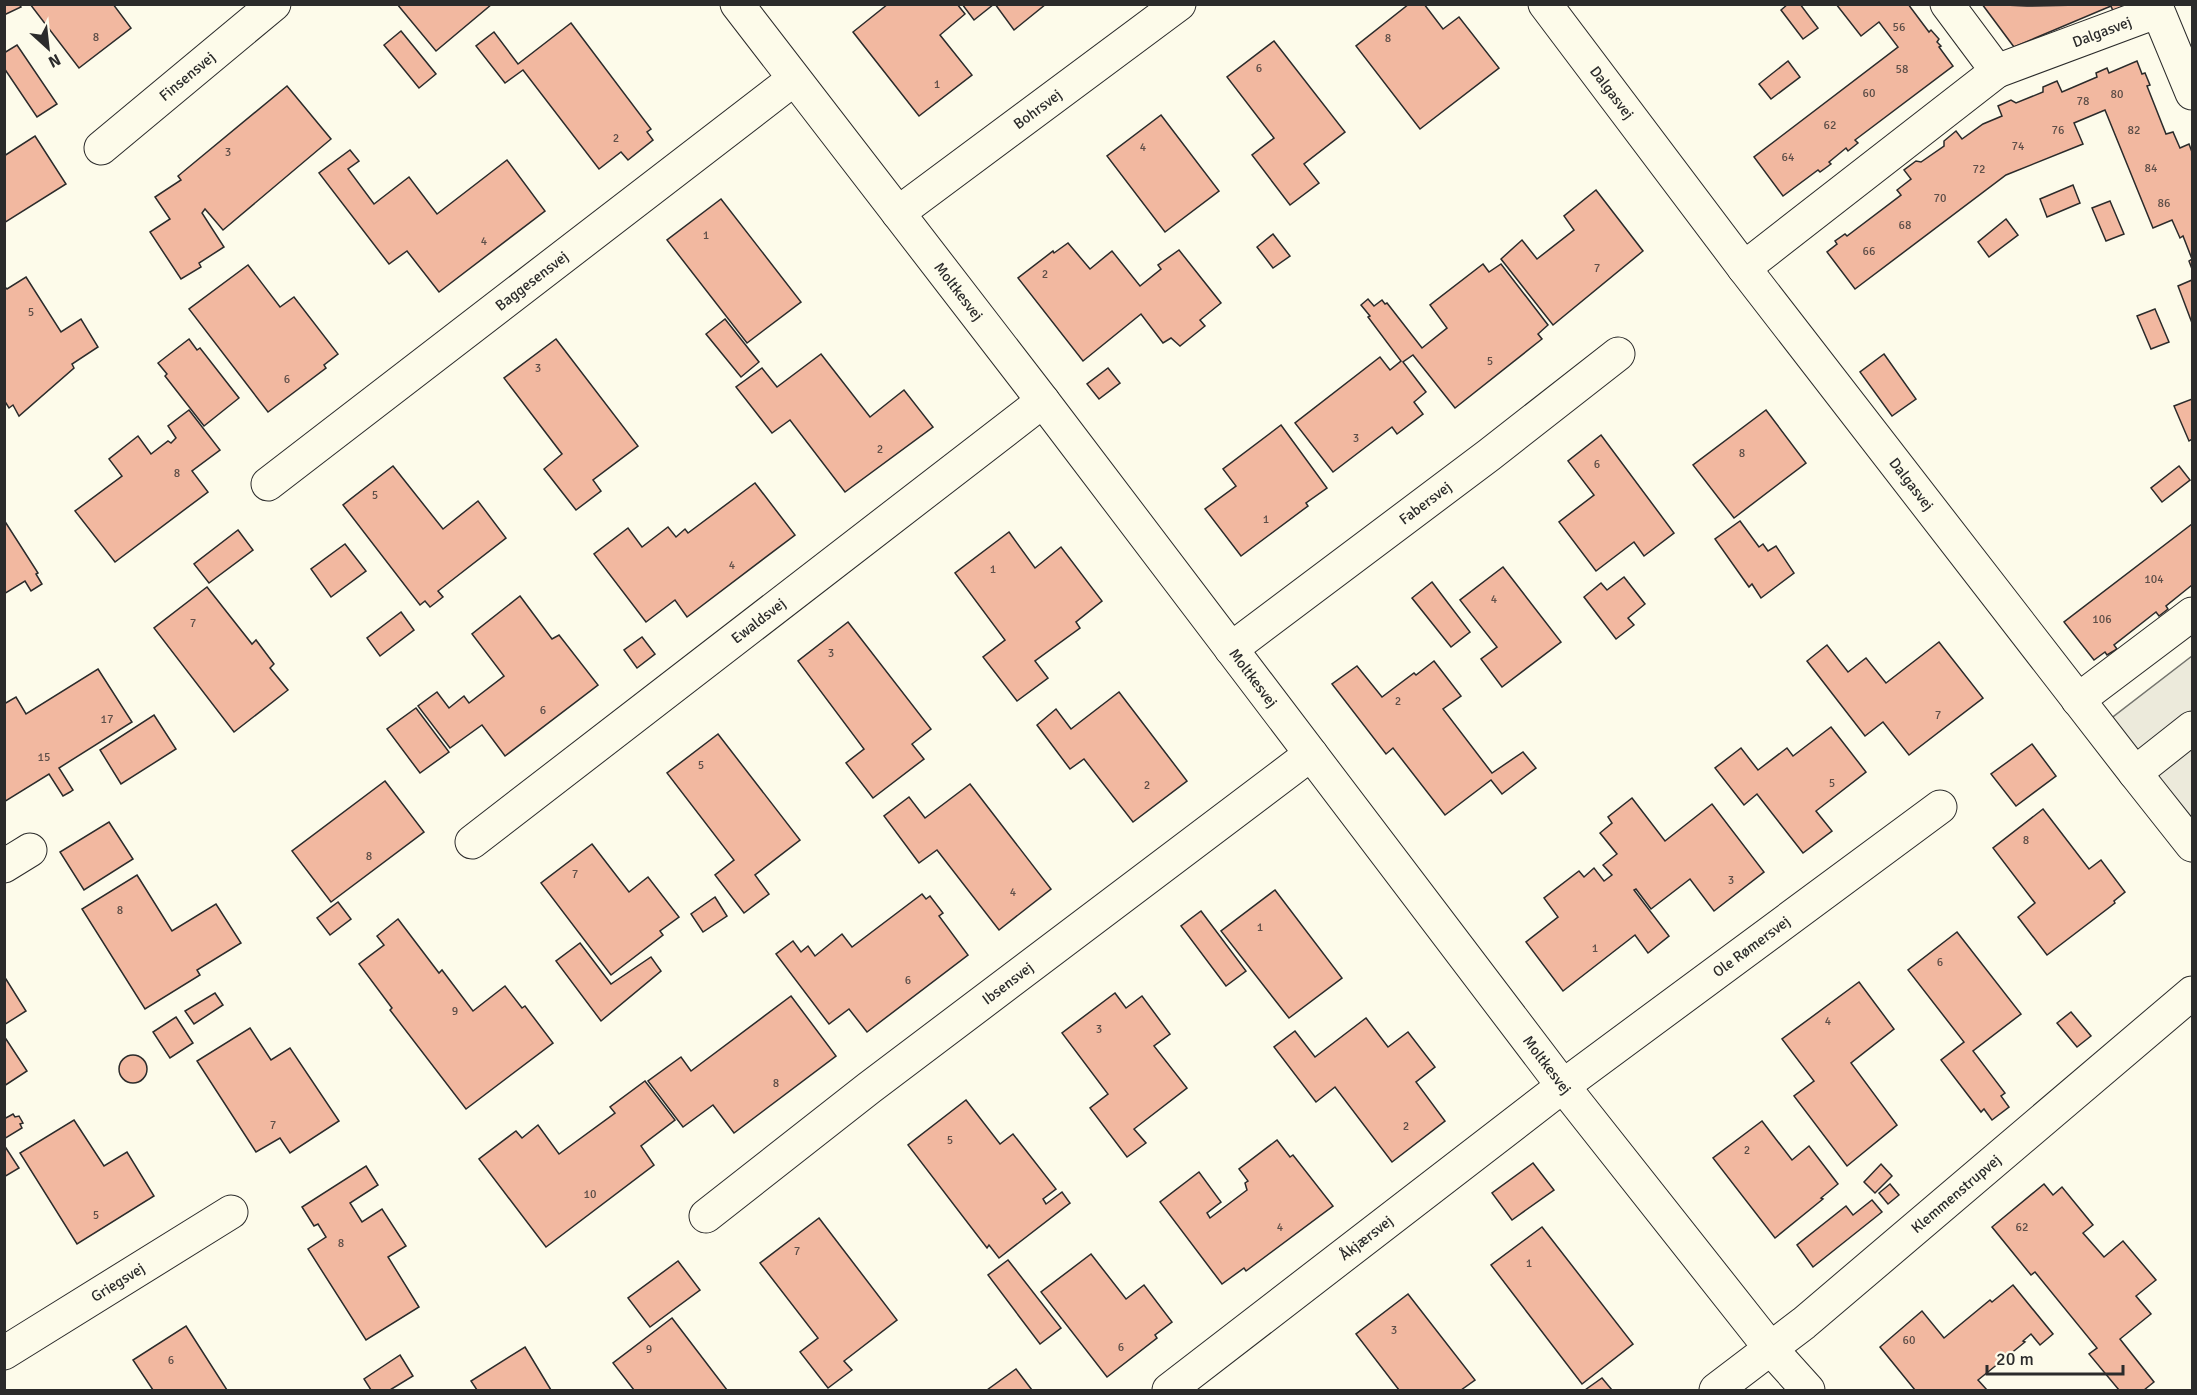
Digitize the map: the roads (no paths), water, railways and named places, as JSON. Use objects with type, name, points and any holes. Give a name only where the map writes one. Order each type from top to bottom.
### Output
[{"type":"street","name":"Finsensvej","points":[[101,148],[274,4]]},
{"type":"street","name":"Moltkesvej","points":[[737,4],[1380,842],[1563,1086],[1771,1349],[1808,1390]]},
{"type":"street","name":"Bohrsvej","points":[[898,213],[1179,4]]},
{"type":"street","name":"Dalgasvej","points":[[1545,4],[1744,268],[2193,846]]},
{"type":"street","points":[[1947,4],[1997,71]]},
{"type":"street","name":"Dalgasvej","points":[[1744,268],[1997,71],[2158,11],[2193,93]]},
{"type":"street","name":"Baggesensvej","points":[[268,484],[794,79]]},
{"type":"street","name":"Fabersvej","points":[[1231,649],[1618,354]]},
{"type":"street","name":"Ewaldsvej","points":[[472,842],[1043,401]]},
{"type":"street","points":[[2078,700],[2193,614]]},
{"type":"street","points":[[2135,773],[2193,728]]},
{"type":"street","name":"Ibsensvej","points":[[706,1216],[869,1088],[1311,754]]},
{"type":"street","name":"Ole Rømersvej","points":[[1563,1086],[1941,807]]},
{"type":"street","name":"Klemmenstrupvej","points":[[1716,1390],[1771,1349],[2193,993]]},
{"type":"street","name":"Åkjærsvej","points":[[1169,1390],[1563,1086]]},
{"type":"street","name":"Griegsvej","points":[[4,1353],[231,1212]]}]
